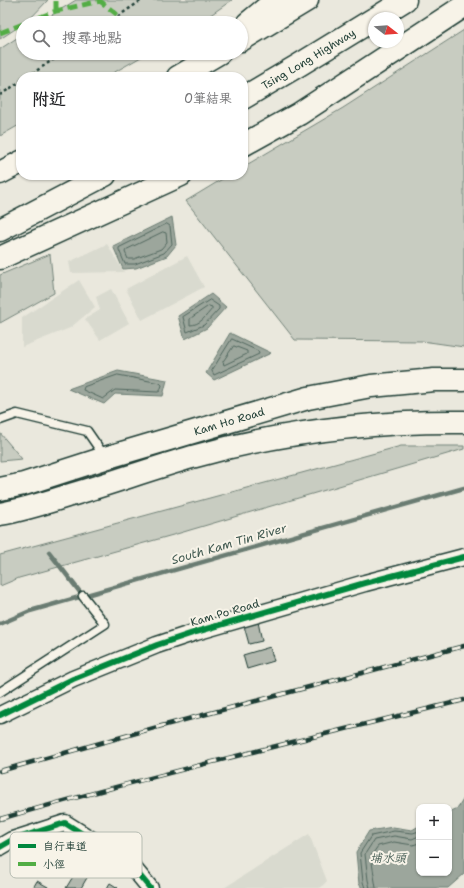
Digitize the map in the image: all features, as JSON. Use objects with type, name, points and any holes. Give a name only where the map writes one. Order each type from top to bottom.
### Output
[{"type":"main road","points":[[248,23],[276,0]]},
{"type":"main road","points":[[248,36],[307,0]]},
{"type":"main road","name":"Tsing Long Highway","points":[[386,12],[405,0]]},
{"type":"main road","points":[[248,141],[299,114],[464,6]]},
{"type":"main road","name":"Tsing Long Highway","points":[[248,95],[368,23]]},
{"type":"main road","points":[[184,72],[200,60]]},
{"type":"main road","points":[[187,72],[207,60]]},
{"type":"main road","points":[[0,173],[16,165]]},
{"type":"main road","points":[[0,230],[95,180]]},
{"type":"main road","points":[[0,258],[169,180]]},
{"type":"main road","name":"Kam Ho Road","points":[[0,489],[24,484],[308,398],[339,391],[402,382],[464,380]]},
{"type":"main road","points":[[0,514],[39,505],[192,457],[273,438],[320,430],[376,424],[464,422]]},
{"type":"street","name":"Kam Po Road","points":[[0,715],[80,676],[157,645],[196,632],[380,579],[464,557]]},
{"type":"street","points":[[37,832],[65,823],[79,832]]},
{"type":"street","points":[[0,847],[10,841]]},
{"type":"street","points":[[142,878],[150,888]]},
{"type":"lane","points":[[0,420],[17,414],[87,432],[106,458]]},
{"type":"lane","points":[[0,692],[105,624],[83,596]]},
{"type":"path","points":[[118,16],[142,0]]},
{"type":"path","points":[[34,72],[52,60]]},
{"type":"path","points":[[0,95],[16,84]]},
{"type":"shaded area","points":[[0,0],[48,0],[33,16],[16,16],[16,29],[0,39]]},
{"type":"shaded area","points":[[76,0],[232,0],[209,16],[50,16]]},
{"type":"shaded area","points":[[464,30],[464,347],[422,341],[295,340],[186,201],[221,180],[248,180],[248,164],[343,108]]},
{"type":"shaded area","points":[[16,39],[16,60],[136,60],[115,72],[16,72],[16,127],[0,136],[0,49]]},
{"type":"shaded area","points":[[107,244],[124,272],[71,273],[69,262]]},
{"type":"shaded area","points":[[50,254],[54,293],[0,323],[0,275]]},
{"type":"shaded area","points":[[187,256],[204,287],[142,320],[126,289]]},
{"type":"shaded area","points":[[79,280],[95,307],[70,328],[22,347],[22,318]]},
{"type":"shaded area","points":[[111,289],[129,323],[100,340],[85,319],[100,310],[96,297]]},
{"type":"shaded area","points":[[0,433],[22,459],[0,461]]},
{"type":"shaded area","points":[[401,446],[464,446],[464,449],[180,533],[19,578],[0,586],[0,555]]},
{"type":"shaded area","points":[[309,834],[327,881],[320,888],[224,888]]},
{"type":"water","points":[[172,217],[176,245],[167,256],[136,268],[123,269],[113,246]]},
{"type":"water","points":[[211,294],[226,307],[207,328],[185,339],[178,316]]},
{"type":"water","points":[[230,333],[271,353],[214,380],[206,373]]},
{"type":"water","points":[[118,371],[167,380],[163,396],[115,394],[104,404],[68,389]]},
{"type":"water","name":"埔水頭","points":[[464,798],[464,874],[448,888],[362,888],[359,884],[356,852],[369,831],[393,827],[412,830],[416,828],[416,876],[452,876],[452,811],[458,808]]},
{"type":"building","points":[[258,622],[262,641],[249,644],[244,626]]},
{"type":"building","points":[[270,647],[274,661],[247,669],[243,655]]},
{"type":"building","points":[[72,878],[87,878],[81,888],[66,888]]},
{"type":"building","points":[[37,881],[48,887],[48,888],[33,888]]},
{"type":"building","points":[[110,883],[118,888],[107,888]]},
{"type":"waterway","name":"South Kam Tin River","points":[[0,624],[30,611],[464,488]]},
{"type":"waterway","points":[[49,552],[83,596]]},
{"type":"railway","points":[[0,771],[154,728],[464,646]]},
{"type":"railway","points":[[0,819],[173,772],[464,700]]},
{"type":"marked path","points":[[56,0],[56,11]]},
{"type":"marked path","points":[[43,16],[56,11],[100,1],[119,16]]},
{"type":"marked path","points":[[0,33],[16,27]]},
{"type":"cycle path","points":[[0,715],[73,679],[157,645],[196,632],[365,583],[464,557]]},
{"type":"cycle path","points":[[37,832],[65,823],[79,832]]},
{"type":"cycle path","points":[[0,847],[10,841]]},
{"type":"cycle path","points":[[142,878],[150,888]]}]
